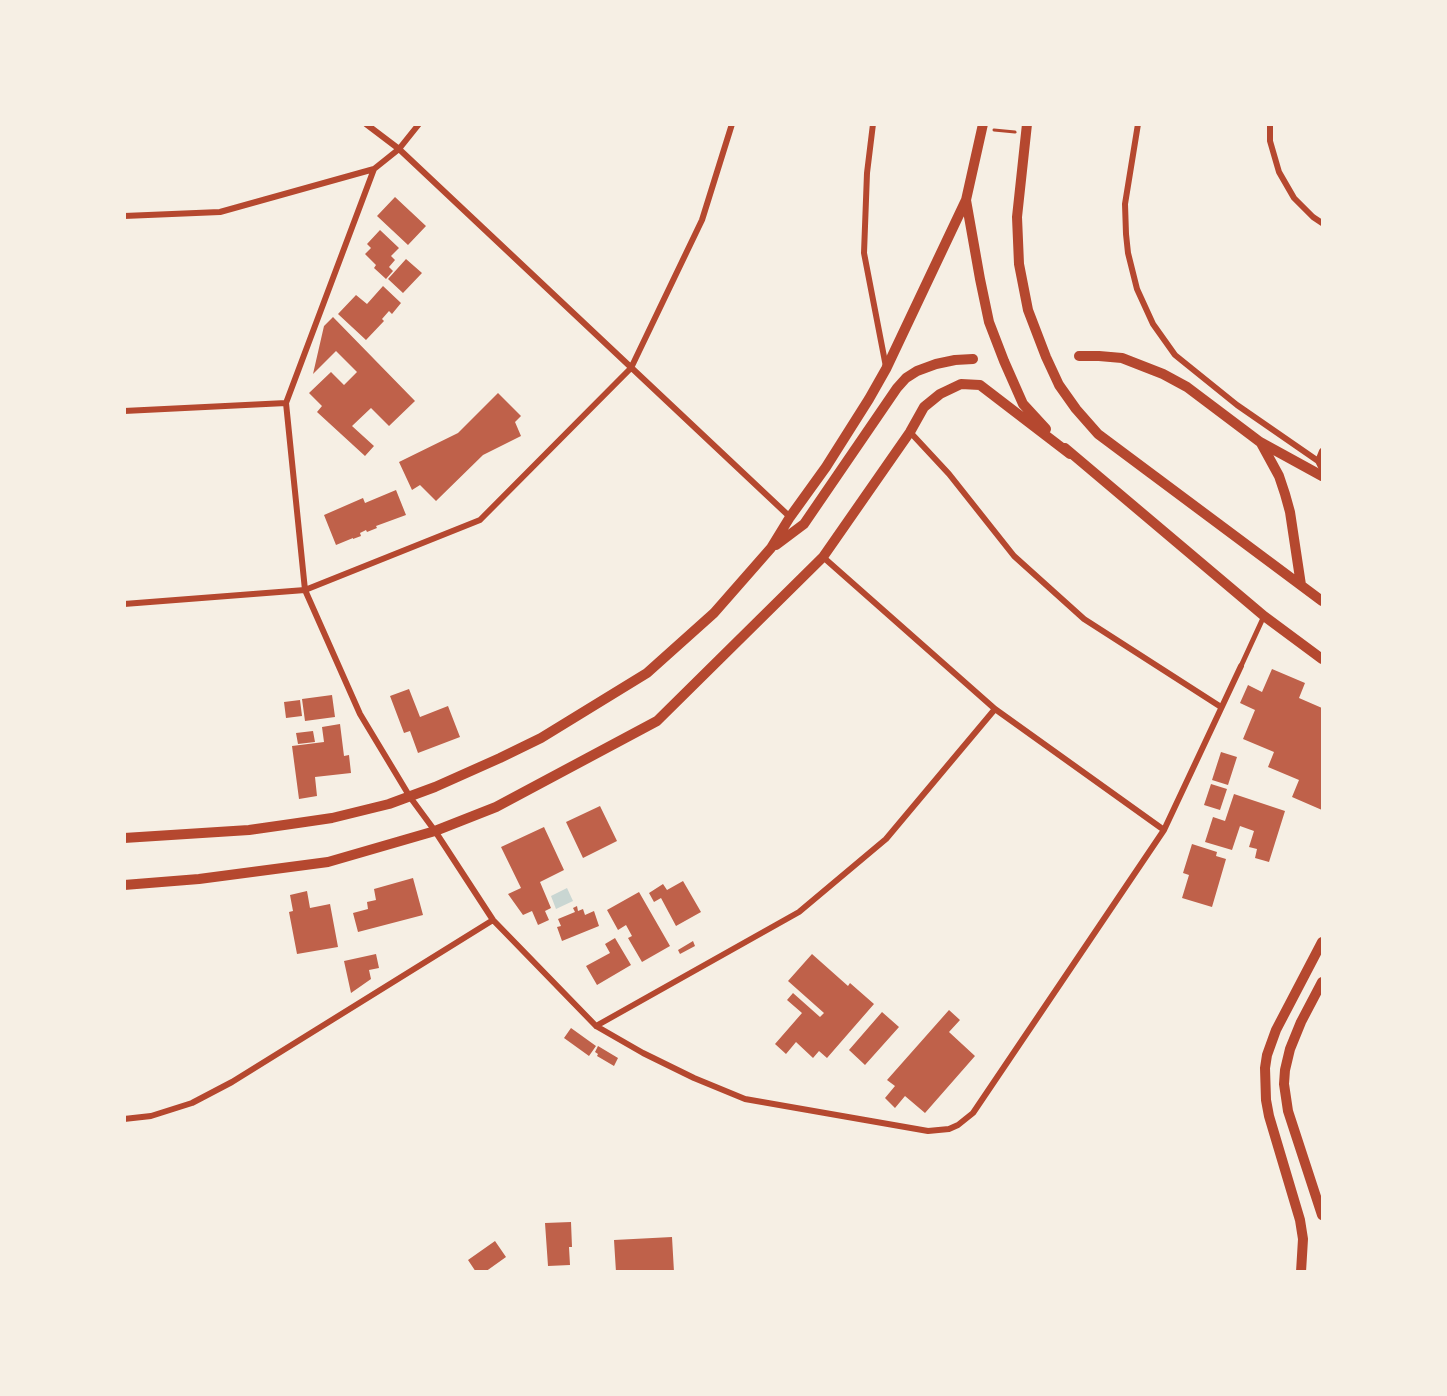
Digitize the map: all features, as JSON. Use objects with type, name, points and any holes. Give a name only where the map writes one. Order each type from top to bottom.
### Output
[{"type":"main road","points":[[124,838],[249,830],[344,815],[389,804],[435,787],[541,738],[646,673],[714,613],[771,548],[869,399],[886,369],[966,200],[982,126]]},
{"type":"main road","points":[[1026,129],[1017,217],[1019,264],[1028,310],[1059,385],[1098,434],[1323,601]]},
{"type":"main road","points":[[966,200],[989,321],[1004,361],[1023,405],[1070,454]]},
{"type":"main road","points":[[1078,356],[1122,358],[1163,374],[1187,387],[1260,442],[1323,476]]},
{"type":"main road","points":[[771,548],[804,524],[906,378],[936,364],[973,359]]},
{"type":"main road","points":[[124,885],[199,879],[328,862],[435,831],[496,807],[657,721],[823,557],[910,432],[924,407],[940,394],[961,384],[980,385],[1070,454],[1264,616],[1323,659]]},
{"type":"main road","points":[[1260,442],[1279,476],[1285,494],[1290,512],[1301,585]]},
{"type":"main road","points":[[1301,1272],[1303,1239],[1300,1220],[1269,1116],[1265,1068],[1276,1030],[1323,942]]},
{"type":"main road","points":[[1323,982],[1301,1022],[1290,1049],[1284,1083],[1288,1111],[1323,1215]]},
{"type":"street","points":[[366,124],[399,149],[790,517]]},
{"type":"street","points":[[124,216],[220,212],[374,169],[399,149],[418,124]]},
{"type":"street","points":[[124,604],[305,590],[480,520],[631,368],[702,220],[732,124]]},
{"type":"street","points":[[873,124],[867,173],[864,253],[886,369]]},
{"type":"street","points":[[1138,124],[1125,204],[1126,234],[1137,289],[1153,324],[1175,355],[1237,405],[1318,461],[1323,469]]},
{"type":"street","points":[[1270,124],[1273,157],[1286,187],[1303,208],[1323,223]]},
{"type":"street","points":[[374,169],[286,403],[305,590],[360,714],[410,797],[493,920],[596,1026],[643,1053],[694,1078],[746,1099],[928,1131],[948,1129],[966,1120],[973,1113],[1164,830],[1264,616]]},
{"type":"street","points":[[124,411],[286,403]]},
{"type":"street","points":[[910,432],[949,474],[1014,556],[1084,620],[1221,707]]},
{"type":"street","points":[[1318,461],[1323,451]]},
{"type":"street","points":[[823,557],[995,709],[1164,830]]},
{"type":"street","points":[[596,1026],[799,912],[886,839],[995,709]]},
{"type":"street","points":[[124,1119],[151,1116],[192,1103],[232,1082],[493,920]]},
{"type":"path","points":[[982,126],[1026,129]]},
{"type":"shaded area","points":[[567,888],[573,901],[556,909],[551,896]]},
{"type":"building","points":[[395,197],[426,226],[408,245],[377,216]]},
{"type":"building","points":[[380,230],[399,248],[391,256],[395,260],[389,267],[393,271],[386,279],[374,268],[376,265],[365,254],[371,248],[367,244]]},
{"type":"building","points":[[406,259],[422,273],[403,293],[388,279]]},
{"type":"building","points":[[383,286],[401,303],[392,314],[389,311],[382,319],[384,321],[366,340],[338,314],[356,295],[367,304]]},
{"type":"building","points":[[333,317],[415,401],[389,426],[371,408],[352,426],[374,446],[365,456],[317,412],[322,406],[309,393],[331,372],[344,385],[357,372],[336,351],[313,374],[324,326]]},
{"type":"building","points":[[498,393],[521,416],[515,422],[521,436],[483,455],[436,501],[420,485],[412,490],[399,462],[458,433]]},
{"type":"building","points":[[396,490],[406,515],[376,526],[377,528],[367,532],[366,530],[360,533],[361,536],[336,545],[324,515],[363,498],[365,503]]},
{"type":"building","points":[[1272,669],[1305,683],[1299,698],[1322,708],[1322,810],[1292,797],[1299,780],[1268,767],[1274,752],[1243,739],[1255,710],[1240,703],[1248,685],[1262,692]]},
{"type":"building","points":[[409,689],[420,717],[448,706],[460,737],[418,753],[410,731],[404,733],[390,696]]},
{"type":"building","points":[[332,695],[335,717],[305,721],[302,699]]},
{"type":"building","points":[[300,700],[302,716],[286,718],[284,702]]},
{"type":"building","points":[[340,724],[344,756],[349,755],[351,773],[315,777],[317,796],[299,799],[292,746],[324,742],[322,727]]},
{"type":"building","points":[[313,731],[315,742],[298,744],[296,733]]},
{"type":"building","points":[[1221,752],[1237,757],[1228,785],[1212,780]]},
{"type":"building","points":[[1211,784],[1227,789],[1220,810],[1204,805]]},
{"type":"building","points":[[1234,794],[1285,811],[1269,862],[1255,858],[1257,849],[1249,847],[1254,831],[1240,826],[1232,850],[1205,842],[1213,817],[1225,821]]},
{"type":"building","points":[[600,806],[617,841],[583,858],[566,822]]},
{"type":"building","points":[[544,827],[564,870],[540,882],[551,908],[545,911],[549,920],[538,925],[532,911],[523,915],[508,894],[521,888],[501,847]]},
{"type":"building","points":[[1192,844],[1217,852],[1216,856],[1226,859],[1212,907],[1182,898],[1189,875],[1183,873]]},
{"type":"building","points":[[413,878],[423,915],[358,932],[353,913],[368,909],[367,902],[376,900],[374,889]]},
{"type":"building","points":[[683,881],[701,912],[676,926],[661,898],[654,902],[649,893],[663,884],[667,890]]},
{"type":"building","points":[[307,891],[310,908],[330,904],[338,947],[297,954],[289,912],[293,911],[290,895]]},
{"type":"building","points":[[639,892],[670,946],[642,962],[628,938],[632,936],[626,925],[618,930],[607,910]]},
{"type":"building","points":[[577,906],[578,911],[583,909],[585,915],[594,911],[599,926],[562,941],[557,927],[561,926],[558,919],[575,912],[573,908]]},
{"type":"building","points":[[615,938],[631,965],[597,985],[586,966],[610,953],[605,944]]},
{"type":"building","points":[[693,941],[695,946],[680,954],[678,950]]},
{"type":"building","points":[[376,954],[379,968],[369,970],[371,979],[351,993],[344,961]]},
{"type":"building","points":[[812,954],[848,986],[850,983],[874,1004],[827,1058],[819,1051],[813,1058],[796,1042],[786,1054],[775,1044],[802,1013],[787,1000],[793,993],[820,1017],[824,1013],[788,981]]},
{"type":"building","points":[[949,1010],[960,1020],[949,1032],[975,1056],[925,1113],[905,1096],[895,1108],[885,1098],[895,1086],[887,1080]]},
{"type":"building","points":[[882,1012],[899,1027],[865,1065],[849,1050]]},
{"type":"building","points":[[571,1028],[596,1046],[589,1056],[564,1038]]},
{"type":"building","points":[[598,1046],[618,1058],[614,1066],[597,1056],[595,1052]]},
{"type":"building","points":[[571,1222],[570,1265],[548,1266],[545,1223]]},
{"type":"building","points":[[672,1237],[674,1272],[616,1272],[614,1240]]},
{"type":"building","points":[[495,1241],[506,1257],[485,1272],[476,1272],[468,1260]]}]
